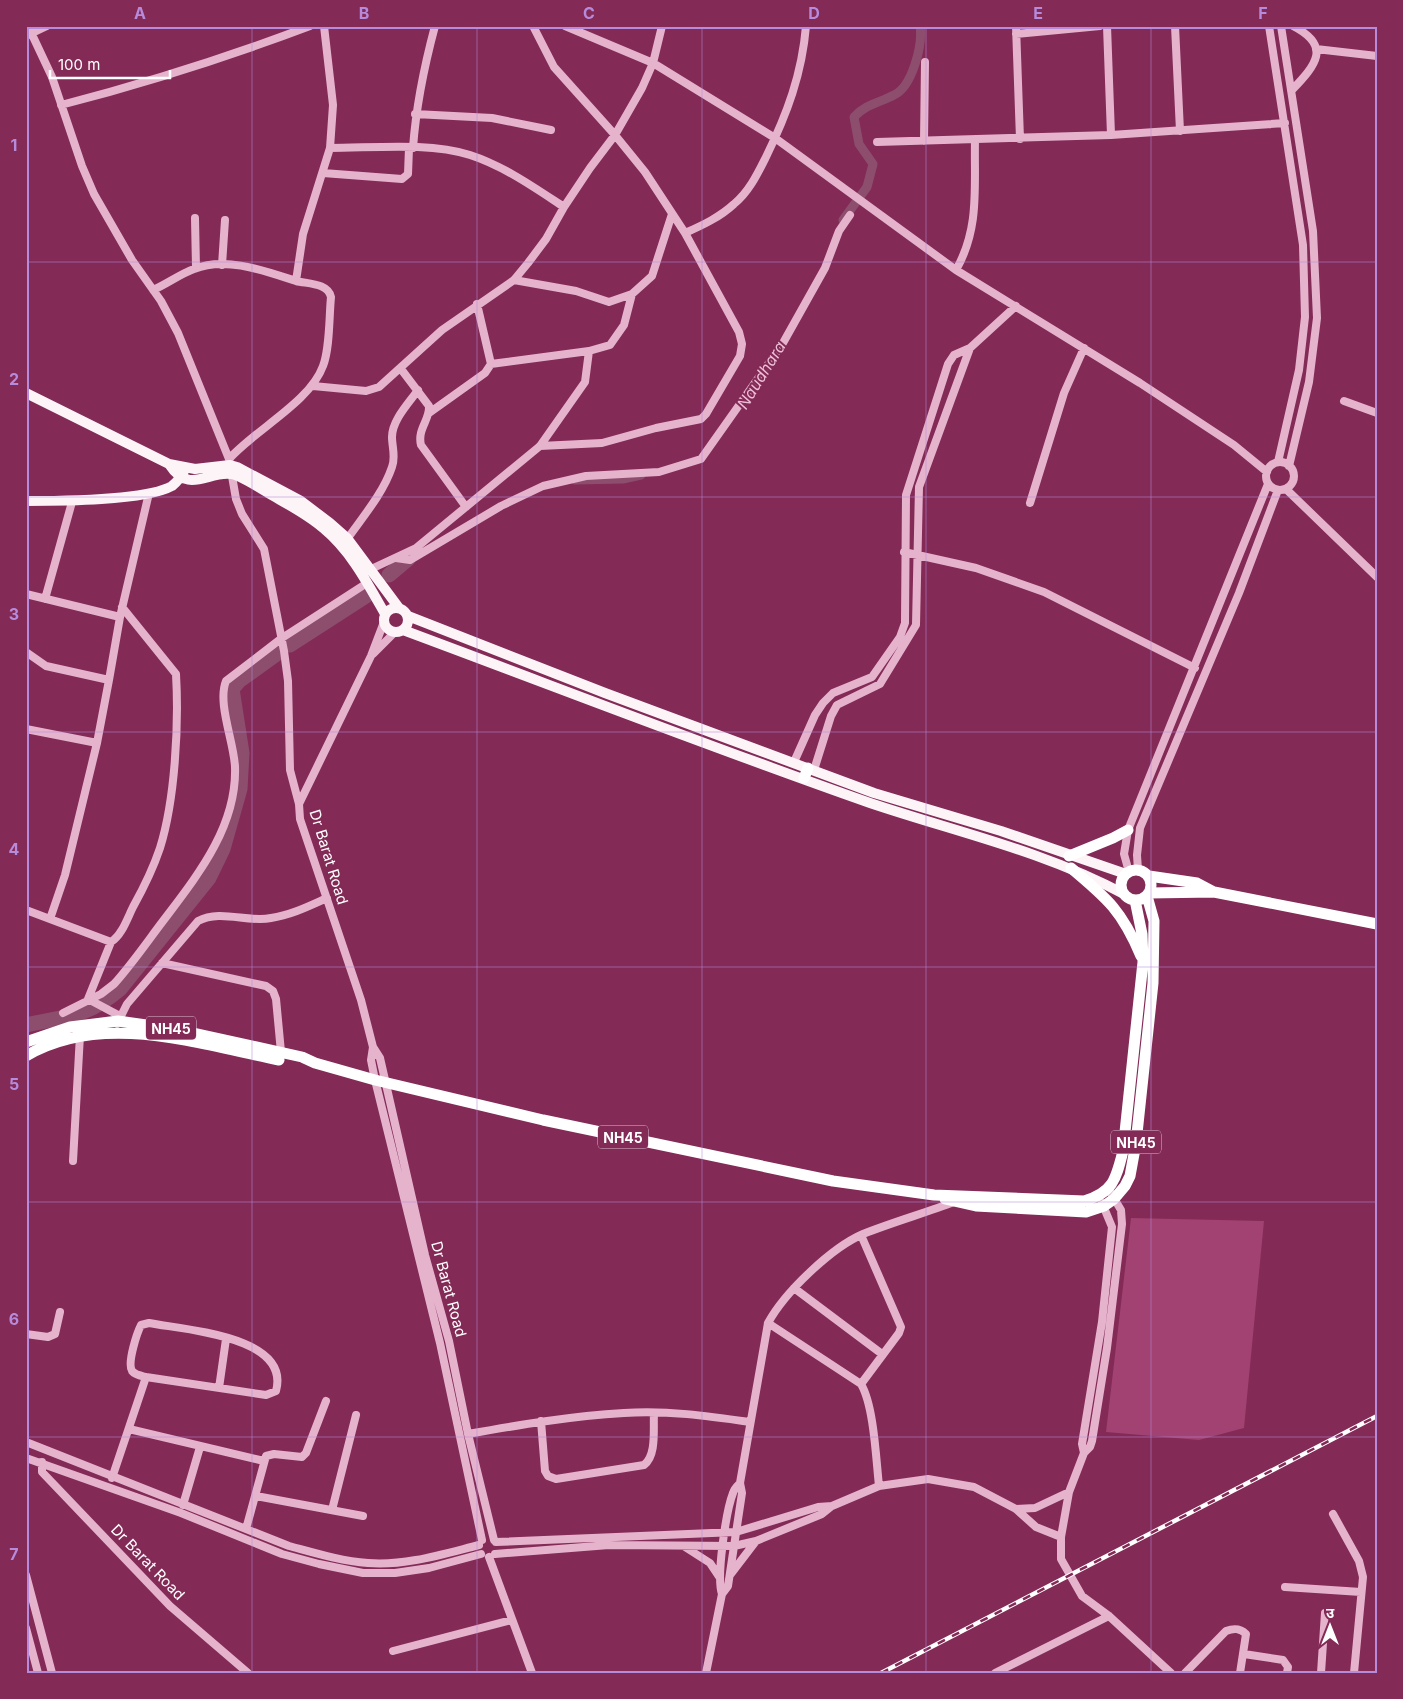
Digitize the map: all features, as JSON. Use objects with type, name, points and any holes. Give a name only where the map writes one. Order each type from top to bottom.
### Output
[{"type":"highway","points":[[1069,856],[1128,830]]},
{"type":"highway","points":[[1071,868],[1116,909],[1128,926],[1143,962]]},
{"type":"highway","points":[[1214,892],[1197,883],[1131,872],[1121,882],[1124,894],[1135,900],[1148,895],[1214,892],[1377,924]]},
{"type":"highway","name":"NH45","points":[[26,1042],[70,1027],[119,1019],[281,1052],[380,1081],[562,1124],[814,1177],[957,1199],[1101,1202],[1130,1176],[1136,1143],[1153,983],[1155,941],[1154,921],[1148,895],[1151,884],[1148,876]]},
{"type":"highway","name":"NH45","points":[[1111,1194],[1123,1151],[1143,962],[1142,934],[1135,900]]},
{"type":"highway","name":"NH45","points":[[26,1056],[46,1046],[80,1035],[113,1033],[156,1036],[303,1064],[315,1063]]},
{"type":"main road","points":[[26,393],[184,473],[200,479],[230,466],[344,542],[399,608],[408,616],[605,693],[794,762],[809,772],[871,803],[1039,855],[1071,868],[1124,894]]},
{"type":"main road","points":[[26,501],[72,502],[149,493],[170,487],[184,473]]},
{"type":"main road","points":[[344,542],[385,618],[388,629],[399,631],[809,772],[1001,831],[1069,856],[1131,872]]},
{"type":"main road","points":[[385,618],[391,609],[399,608]]},
{"type":"main road","points":[[399,631],[408,624],[408,616]]},
{"type":"street","points":[[47,26],[28,32],[52,77],[94,194],[132,260],[153,290],[178,333],[230,466],[236,499],[242,514],[255,531],[264,549],[282,638],[288,681],[290,770],[299,804]]},
{"type":"street","points":[[61,105],[133,86],[231,56],[310,26]]},
{"type":"street","points":[[296,281],[303,234],[330,148],[334,105],[324,26]]},
{"type":"street","points":[[323,173],[402,179],[408,174],[415,114],[423,70],[435,26]]},
{"type":"street","points":[[533,26],[554,67],[615,135],[645,172],[685,233],[739,332],[742,344],[740,356],[706,414],[701,419],[656,428],[602,443],[540,446]]},
{"type":"street","points":[[565,26],[654,63],[775,138],[956,270],[1084,348],[1234,445],[1266,472],[1268,484],[1128,830],[1124,854],[1131,872]]},
{"type":"street","points":[[313,386],[366,390],[379,388],[442,330],[514,280],[546,239],[564,207],[615,135],[654,63],[662,26]]},
{"type":"street","points":[[685,233],[715,219],[735,203],[747,190],[775,138],[789,107],[797,82],[806,26]]},
{"type":"street","points":[[1020,139],[1016,30],[1100,26]]},
{"type":"street","points":[[1107,26],[1111,135]]},
{"type":"street","points":[[1175,26],[1180,132]]},
{"type":"street","points":[[1266,472],[1278,462],[1299,370],[1305,317],[1303,246],[1269,26]]},
{"type":"street","points":[[1281,26],[1313,231],[1317,318],[1309,382],[1289,466]]},
{"type":"street","points":[[1292,90],[1311,70],[1318,57],[1315,43],[1308,34],[1293,26]]},
{"type":"street","points":[[1316,49],[1377,56]]},
{"type":"street","points":[[924,141],[925,62]]},
{"type":"street","points":[[415,114],[492,118],[551,130]]},
{"type":"street","points":[[877,142],[1020,139],[1180,132],[1285,124]]},
{"type":"street","points":[[956,270],[966,252],[971,236],[975,140]]},
{"type":"street","points":[[330,148],[445,149],[470,155],[494,165],[564,207]]},
{"type":"street","points":[[514,280],[576,291],[609,302],[632,294],[652,276],[672,214]]},
{"type":"street","points":[[396,558],[410,560],[501,506],[543,486],[586,476],[659,472],[702,458],[783,343],[825,268],[839,231],[850,215]]},
{"type":"street","points":[[195,218],[196,268]]},
{"type":"street","points":[[222,265],[225,220]]},
{"type":"street","points":[[153,290],[196,268],[222,265],[243,266],[324,287],[330,291],[324,364],[313,386],[242,446],[230,466]]},
{"type":"street","points":[[429,413],[485,373],[492,364],[589,351],[610,345],[624,325],[632,294]]},
{"type":"street","points":[[477,304],[492,364]]},
{"type":"street","points":[[794,762],[815,715],[823,703],[833,693],[872,677],[900,637],[905,623],[906,609],[904,552],[906,495],[948,364],[954,355],[970,348],[1016,306]]},
{"type":"street","points":[[809,772],[831,716],[837,706],[880,684],[912,633],[917,615],[919,487],[970,348]]},
{"type":"street","points":[[1030,503],[1064,393],[1084,348]]},
{"type":"street","points":[[369,570],[416,548],[540,446],[585,382],[589,351]]},
{"type":"street","points":[[401,369],[429,406],[429,413],[419,437],[421,444],[466,506]]},
{"type":"street","points":[[344,542],[384,484],[392,467],[394,456],[392,436],[395,424],[418,390]]},
{"type":"street","points":[[1344,401],[1377,413]]},
{"type":"street","points":[[1131,872],[1137,855],[1140,828],[1282,489],[1294,480],[1294,472],[1289,466],[1278,462]]},
{"type":"street","points":[[1268,484],[1282,489],[1377,577]]},
{"type":"street","points":[[50,919],[65,875],[97,743],[122,607],[149,493]]},
{"type":"street","points":[[45,599],[72,502]]},
{"type":"street","points":[[904,552],[976,568],[1044,592],[1195,668]]},
{"type":"street","points":[[63,1013],[101,994],[126,971],[211,855],[225,822],[235,769],[223,689],[233,674],[282,638],[367,583]]},
{"type":"street","points":[[26,594],[120,617]]},
{"type":"street","points":[[88,999],[111,942],[122,928],[144,888],[160,848],[168,806],[175,735],[176,674],[122,607]]},
{"type":"street","name":"Dr Barat Road","points":[[385,618],[371,656],[299,804],[300,819],[361,1000],[373,1047],[371,1060],[380,1081],[448,1340],[468,1434],[495,1541]]},
{"type":"street","name":"Dr Barat Road","points":[[371,656],[399,631]]},
{"type":"street","points":[[26,652],[46,666],[109,680]]},
{"type":"street","points":[[26,728],[97,743]]},
{"type":"street","points":[[113,1033],[126,1004],[198,921],[208,916],[247,920],[271,919],[327,898]]},
{"type":"street","points":[[26,910],[111,942]]},
{"type":"street","points":[[162,962],[266,986],[273,991],[276,999],[281,1052]]},
{"type":"street","points":[[88,999],[119,1019]]},
{"type":"street","points":[[73,1161],[80,1035]]},
{"type":"street","name":"Dr Barat Road","points":[[380,1081],[440,1343],[480,1543]]},
{"type":"street","points":[[1111,1194],[1121,1210],[1122,1224],[1115,1284],[1092,1441],[1090,1447],[1084,1453],[1069,1492],[1061,1537],[1061,1559],[1082,1596],[1109,1616],[1171,1673]]},
{"type":"street","points":[[706,1673],[722,1594],[728,1586],[742,1493],[740,1483],[768,1323],[778,1305],[794,1288],[826,1259],[861,1235],[957,1199]]},
{"type":"street","points":[[1084,1453],[1082,1444],[1102,1322],[1112,1227],[1101,1202]]},
{"type":"street","points":[[861,1235],[901,1327],[899,1333],[861,1384]]},
{"type":"street","points":[[794,1288],[882,1354]]},
{"type":"street","points":[[26,1334],[48,1336],[55,1334],[60,1312]]},
{"type":"street","points":[[149,1323],[247,1344],[262,1352],[274,1364],[279,1374],[276,1391],[266,1395],[146,1377],[131,1369],[137,1332],[141,1325],[149,1323]]},
{"type":"street","points":[[768,1323],[861,1384],[866,1392],[869,1408],[880,1486]]},
{"type":"street","points":[[219,1388],[226,1338]]},
{"type":"street","points":[[112,1478],[146,1377]]},
{"type":"street","points":[[246,1529],[264,1461],[269,1454],[302,1457],[306,1453],[326,1401]]},
{"type":"street","points":[[468,1434],[541,1421],[624,1413],[682,1413],[750,1422]]},
{"type":"street","points":[[541,1421],[545,1471],[548,1476],[556,1479],[644,1465],[650,1460],[652,1452],[654,1413]]},
{"type":"street","points":[[332,1510],[356,1415]]},
{"type":"street","points":[[129,1429],[264,1461]]},
{"type":"street","points":[[26,1442],[112,1478],[289,1546],[331,1557],[369,1563],[403,1562],[480,1543],[488,1538],[495,1541],[736,1532],[818,1507],[832,1506]]},
{"type":"street","points":[[183,1505],[200,1447]]},
{"type":"street","points":[[26,1458],[42,1462],[180,1513],[244,1540],[319,1564],[363,1573],[395,1573],[429,1568],[481,1554],[492,1555],[609,1545],[734,1546],[756,1541],[822,1514],[832,1506],[880,1486],[928,1480],[974,1487],[1016,1509],[1036,1527],[1061,1537]]},
{"type":"street","name":"Dr Barat Road","points":[[42,1462],[42,1472],[170,1606],[248,1673]]},
{"type":"street","points":[[722,1594],[719,1585],[726,1532],[733,1492],[740,1483]]},
{"type":"street","points":[[1016,1509],[1035,1508],[1052,1502],[1069,1492]]},
{"type":"street","points":[[256,1496],[363,1516]]},
{"type":"street","points":[[1333,1514],[1358,1560],[1363,1577],[1354,1673]]},
{"type":"street","points":[[492,1555],[497,1548],[495,1541]]},
{"type":"street","points":[[729,1577],[756,1541]]},
{"type":"street","points":[[480,1543],[481,1554]]},
{"type":"street","points":[[684,1546],[710,1563],[720,1578]]},
{"type":"street","points":[[492,1555],[511,1620],[532,1673]]},
{"type":"street","points":[[26,1575],[52,1673]]},
{"type":"street","points":[[1285,1587],[1361,1592]]},
{"type":"street","points":[[1321,1673],[1325,1612]]},
{"type":"street","points":[[996,1673],[1109,1616]]},
{"type":"street","points":[[393,1651],[511,1620]]},
{"type":"street","points":[[26,1628],[38,1673]]},
{"type":"street","points":[[1185,1673],[1226,1631],[1232,1629],[1242,1630],[1246,1634],[1240,1673]]},
{"type":"street","points":[[1244,1654],[1283,1660],[1288,1666],[1287,1673]]},
{"type":"shaded area","points":[[1131,1218],[1264,1221],[1244,1428],[1199,1440],[1106,1432]]},
{"type":"waterway","name":"Naudhara","points":[[843,220],[867,187],[873,164],[859,144],[854,117],[868,106],[894,95],[906,84],[918,54],[920,26]]},
{"type":"waterway","name":"Naudhara","points":[[575,480],[623,479],[641,475]]},
{"type":"waterway","points":[[389,575],[408,559]]},
{"type":"waterway","points":[[290,645],[366,596]]},
{"type":"waterway","points":[[26,1025],[65,1017],[87,1010],[120,989],[209,878],[223,849],[240,789],[242,753],[232,689],[239,681],[278,653]]},
{"type":"railway","points":[[881,1673],[1377,1416]]}]
